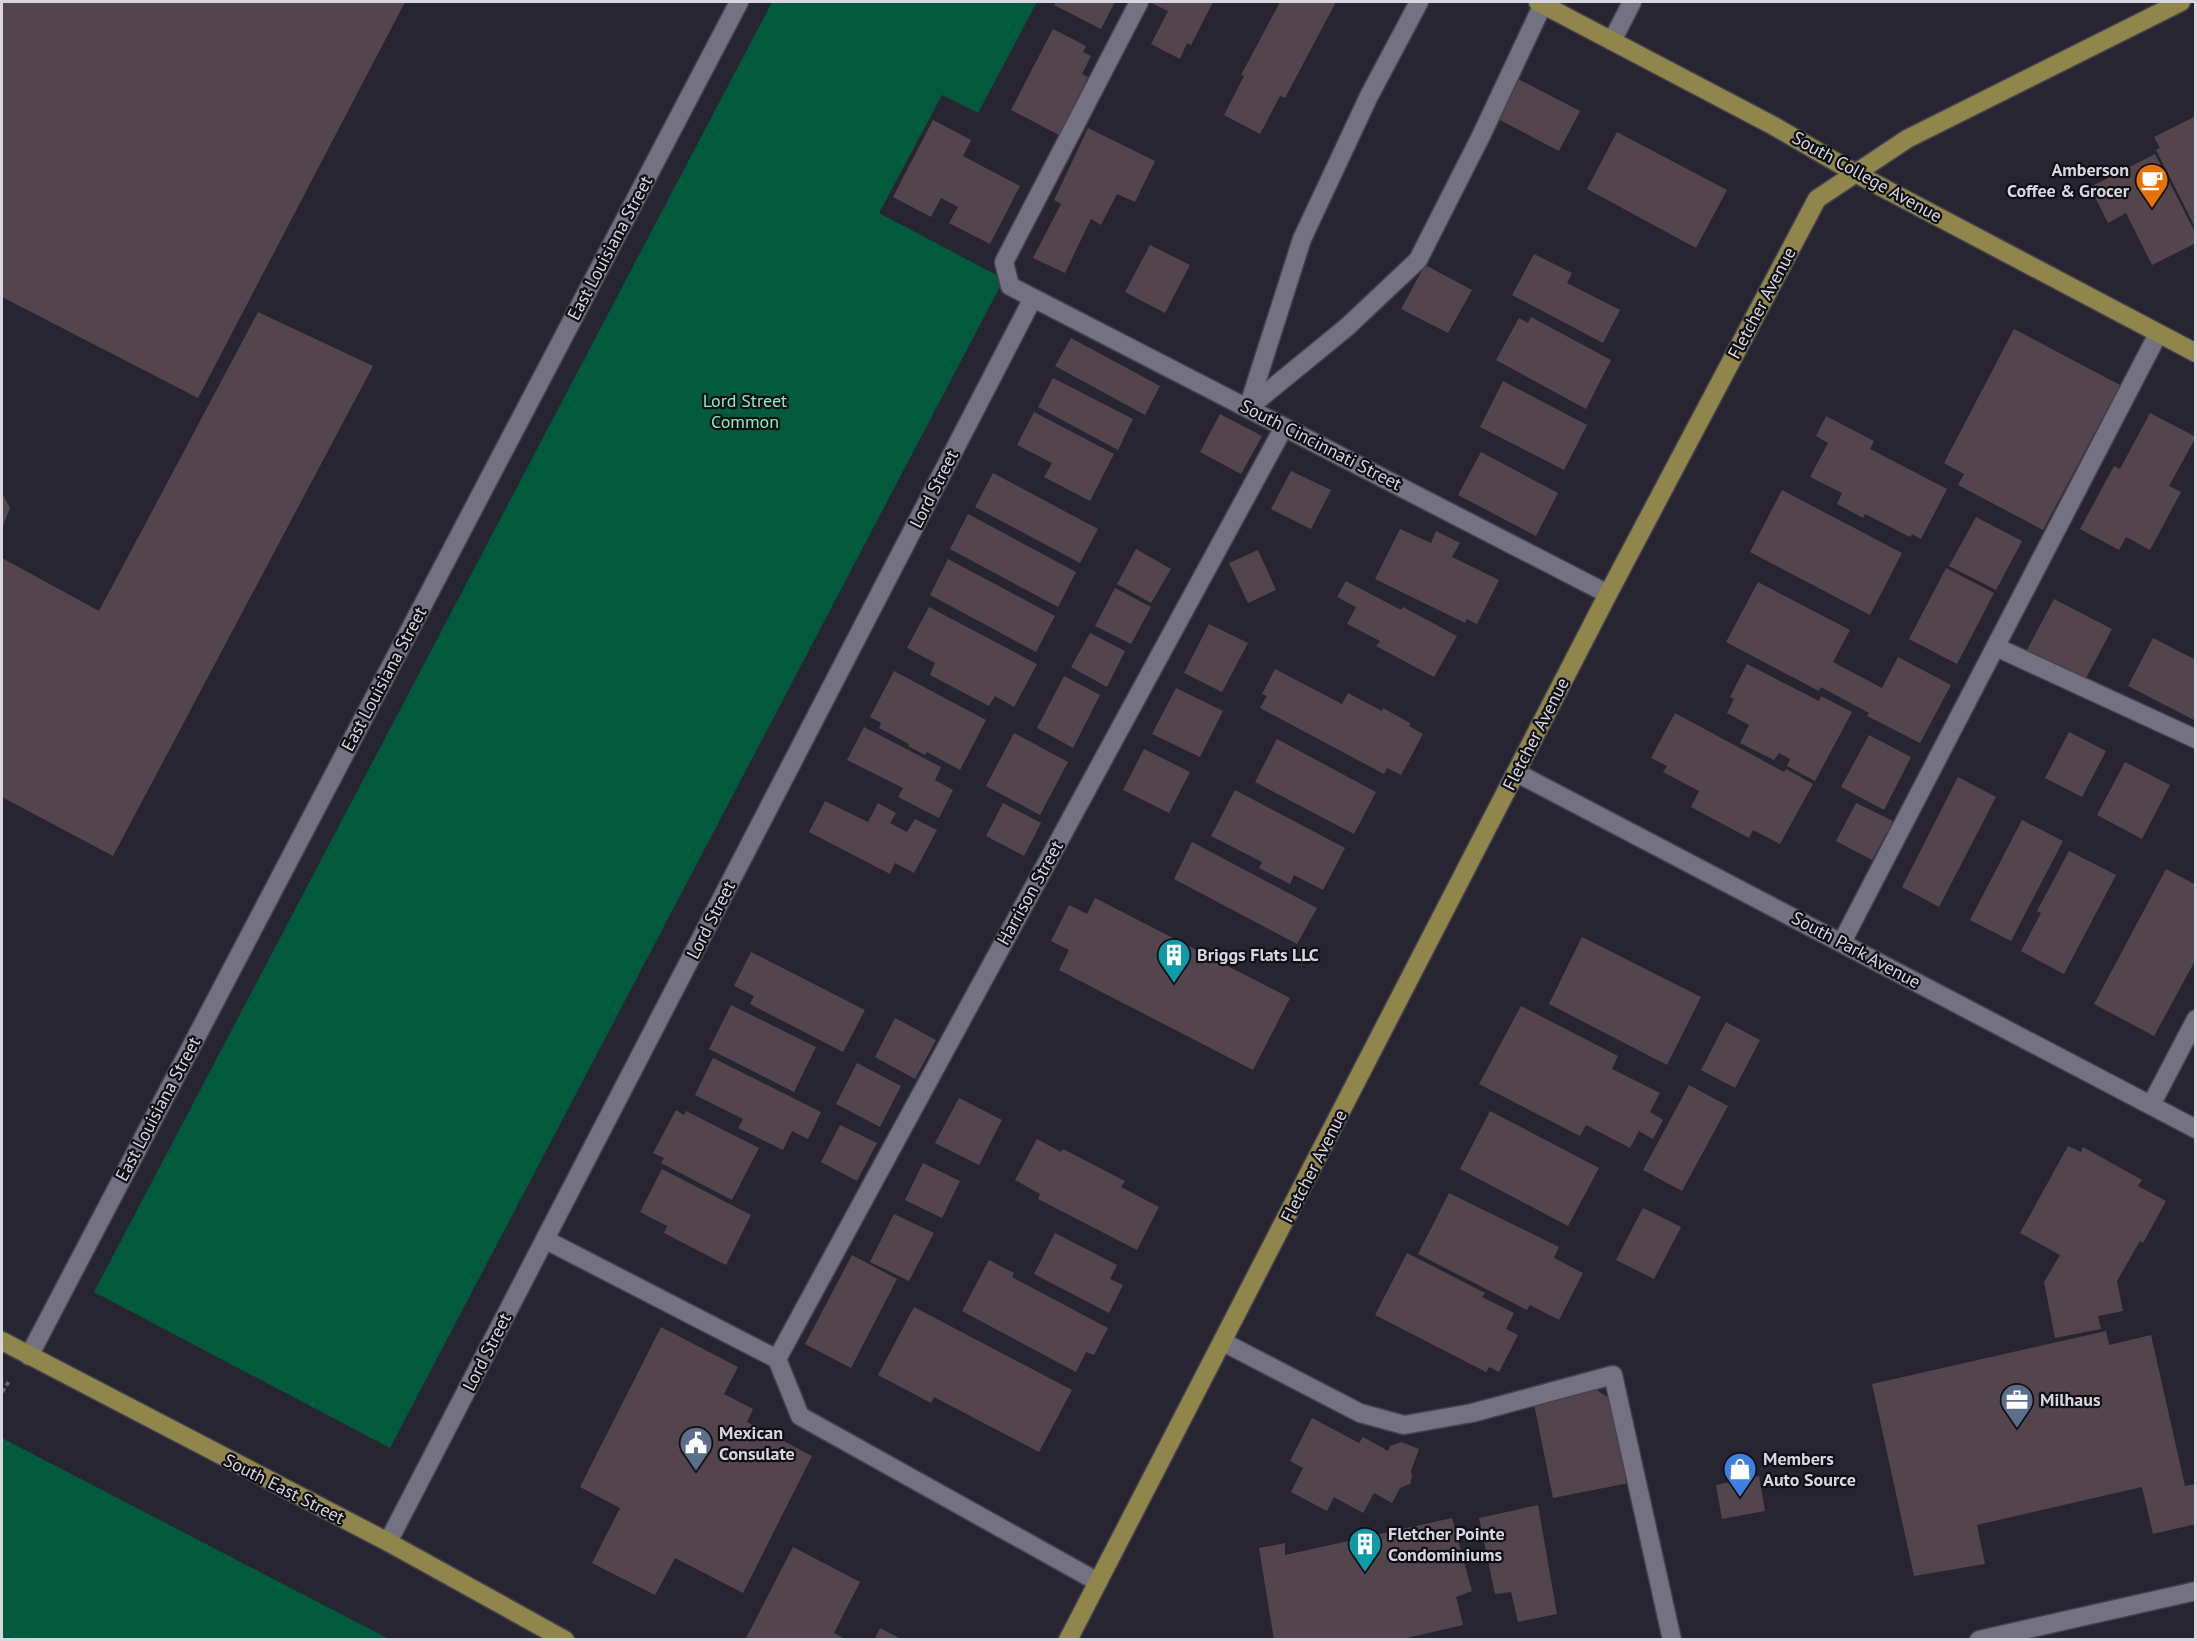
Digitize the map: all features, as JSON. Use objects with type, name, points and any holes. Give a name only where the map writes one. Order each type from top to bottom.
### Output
[{"type":"main road","name":"Fletcher Avenue","points":[[1068,1640],[1608,594],[1817,199],[1907,139],[2181,2]]},
{"type":"main road","name":"South College Avenue","points":[[1540,3],[2196,353]]},
{"type":"main road","name":"South East Street","points":[[2,1341],[388,1542],[565,1640]]},
{"type":"street","name":"East Louisiana Street","points":[[29,1356],[739,2]]},
{"type":"street","name":"South Cincinnati Street","points":[[1139,2],[1004,262],[1010,286],[1608,594]]},
{"type":"street","points":[[1248,408],[1302,239],[1369,96],[1419,2]]},
{"type":"street","points":[[1612,41],[1632,2]]},
{"type":"street","points":[[1248,408],[1347,327],[1418,260],[1482,136],[1540,3]]},
{"type":"street","name":"Lord Street","points":[[388,1542],[1033,298]]},
{"type":"street","points":[[1842,942],[2158,334]]},
{"type":"street","name":"Harrison Street","points":[[777,1359],[1284,427]]},
{"type":"street","points":[[1996,647],[2196,739]]},
{"type":"street","name":"South Park Avenue","points":[[1517,773],[2196,1129]]},
{"type":"street","points":[[2151,1105],[2196,1019]]},
{"type":"street","points":[[546,1240],[777,1359],[800,1416],[1098,1582]]},
{"type":"street","points":[[1222,1342],[1360,1413],[1404,1425],[1472,1413],[1613,1375],[1672,1640]]},
{"type":"street","points":[[1980,1640],[2196,1591]]},
{"type":"green space","name":"Lord Street Common","points":[[772,2],[1037,2],[978,113],[942,95],[879,213],[1004,279],[390,1448],[94,1292]]},
{"type":"green space","points":[[2,1438],[389,1639],[2,1639]]},
{"type":"building","points":[[2,2],[405,2],[198,398],[2,297]]},
{"type":"building","points":[[1056,2],[1115,2],[1101,29],[1054,5]]},
{"type":"building","points":[[1149,2],[1213,2],[1191,45],[1187,43],[1180,59],[1151,44],[1168,11]]},
{"type":"building","points":[[1280,2],[1336,2],[1285,98],[1280,96],[1260,134],[1224,115],[1244,76],[1241,75]]},
{"type":"building","points":[[1053,29],[1086,46],[1083,52],[1091,56],[1082,74],[1088,77],[1059,135],[1011,110]]},
{"type":"building","points":[[1518,79],[1580,111],[1559,151],[1498,119]]},
{"type":"building","points":[[2196,116],[2196,229],[2156,150],[2160,148],[2154,137]]},
{"type":"building","points":[[933,120],[971,140],[963,156],[1020,186],[990,244],[949,223],[958,207],[941,198],[931,217],[893,197]]},
{"type":"building","points":[[1088,128],[1155,161],[1135,202],[1117,194],[1101,225],[1091,219],[1065,273],[1033,258],[1061,204],[1054,200]]},
{"type":"building","points":[[1617,132],[1727,190],[1696,248],[1587,189]]},
{"type":"building","points":[[2155,154],[2196,234],[2196,243],[2152,265],[2126,213],[2108,223],[2090,187]]},
{"type":"building","points":[[1150,245],[1190,265],[1165,313],[1125,292]]},
{"type":"building","points":[[1534,254],[1572,273],[1567,283],[1620,310],[1603,343],[1512,295]]},
{"type":"building","points":[[1425,265],[1472,290],[1448,333],[1401,309]]},
{"type":"building","points":[[258,312],[373,366],[113,856],[2,797],[2,558],[99,611]]},
{"type":"building","points":[[1531,317],[1611,360],[1586,409],[1496,360],[1519,318],[1528,323]]},
{"type":"building","points":[[2014,329],[2120,385],[2043,530],[1958,485],[1964,474],[1944,463]]},
{"type":"building","points":[[1071,338],[1160,386],[1145,415],[1055,366]]},
{"type":"building","points":[[1053,378],[1133,419],[1118,450],[1038,407]]},
{"type":"building","points":[[1503,381],[1587,425],[1564,470],[1480,427]]},
{"type":"building","points":[[1034,412],[1114,454],[1090,501],[1044,477],[1052,463],[1017,445]]},
{"type":"building","points":[[2150,413],[2196,437],[2169,486],[2181,492],[2150,550],[2126,537],[2119,550],[2080,529],[2114,466],[2120,469]]},
{"type":"building","points":[[1220,414],[1262,436],[1241,474],[1200,452]]},
{"type":"building","points":[[1826,416],[1874,441],[1870,449],[1947,489],[1921,539],[1912,534],[1910,537],[1865,514],[1863,518],[1837,504],[1842,493],[1810,477],[1828,443],[1816,436]]},
{"type":"building","points":[[1481,452],[1558,493],[1536,536],[1458,495]]},
{"type":"building","points":[[1291,471],[1331,490],[1311,529],[1271,509]]},
{"type":"building","points":[[993,473],[1098,529],[1080,563],[975,507]]},
{"type":"building","points":[[1782,490],[1902,553],[1870,615],[1750,552]]},
{"type":"building","points":[[2,493],[10,508],[2,528]]},
{"type":"building","points":[[968,514],[1076,572],[1058,607],[950,549]]},
{"type":"building","points":[[1976,517],[2022,541],[1996,590],[1949,566]]},
{"type":"building","points":[[1400,529],[1431,543],[1436,531],[1460,543],[1452,557],[1499,580],[1477,624],[1467,619],[1465,623],[1375,579]]},
{"type":"building","points":[[1136,549],[1171,569],[1151,603],[1117,584]]},
{"type":"building","points":[[1258,550],[1276,590],[1248,603],[1229,563]]},
{"type":"building","points":[[948,559],[1055,616],[1036,652],[930,595]]},
{"type":"building","points":[[1946,568],[1994,593],[1957,664],[1909,639]]},
{"type":"building","points":[[1346,581],[1401,610],[1403,607],[1457,636],[1434,677],[1376,646],[1380,641],[1347,624],[1356,607],[1337,597]]},
{"type":"building","points":[[1758,582],[1850,630],[1833,662],[1882,688],[1898,657],[1951,685],[1920,743],[1867,716],[1869,713],[1821,687],[1819,691],[1726,642]]},
{"type":"building","points":[[1115,588],[1151,607],[1131,644],[1095,626]]},
{"type":"building","points":[[2054,599],[2112,629],[2085,680],[2027,650]]},
{"type":"building","points":[[929,607],[1037,664],[1014,707],[995,696],[989,706],[930,675],[935,663],[907,648]]},
{"type":"building","points":[[1209,624],[1248,643],[1222,692],[1184,673]]},
{"type":"building","points":[[1090,633],[1125,651],[1107,687],[1071,667]]},
{"type":"building","points":[[2153,638],[2196,660],[2196,721],[2128,686]]},
{"type":"building","points":[[1747,664],[1819,701],[1821,696],[1852,712],[1815,781],[1787,766],[1790,759],[1779,753],[1774,760],[1740,743],[1749,725],[1727,713],[1734,699],[1730,697]]},
{"type":"building","points":[[1275,669],[1342,704],[1348,693],[1410,723],[1409,726],[1423,734],[1401,775],[1387,768],[1384,774],[1260,708],[1267,696],[1262,694]]},
{"type":"building","points":[[894,671],[986,720],[960,770],[927,752],[925,755],[908,746],[909,744],[879,728],[881,723],[870,717]]},
{"type":"building","points":[[1064,676],[1100,695],[1073,748],[1037,728]]},
{"type":"building","points":[[1176,688],[1223,711],[1200,757],[1152,734]]},
{"type":"building","points":[[1675,713],[1784,772],[1786,769],[1813,784],[1780,844],[1753,830],[1749,838],[1691,807],[1699,791],[1663,772],[1667,766],[1651,758]]},
{"type":"building","points":[[864,727],[941,767],[935,780],[953,790],[939,818],[898,797],[903,788],[847,760]]},
{"type":"building","points":[[2069,732],[2106,751],[2082,797],[2045,778]]},
{"type":"building","points":[[1014,733],[1068,762],[1040,815],[986,786]]},
{"type":"building","points":[[1869,735],[1911,757],[1884,810],[1841,787]]},
{"type":"building","points":[[1277,739],[1376,792],[1354,834],[1255,782]]},
{"type":"building","points":[[1144,749],[1190,772],[1169,813],[1123,790]]},
{"type":"building","points":[[2125,762],[2170,785],[2142,839],[2097,815]]},
{"type":"building","points":[[1958,777],[1996,797],[1939,907],[1902,887]]},
{"type":"building","points":[[1235,790],[1345,848],[1323,890],[1294,875],[1290,884],[1259,868],[1262,862],[1211,836]]},
{"type":"building","points":[[825,801],[868,822],[878,803],[896,813],[890,823],[907,832],[915,819],[937,830],[914,873],[895,863],[890,874],[809,832]]},
{"type":"building","points":[[1003,803],[1041,823],[1024,856],[986,836]]},
{"type":"building","points":[[1856,803],[1893,821],[1872,860],[1836,841]]},
{"type":"building","points":[[2022,820],[2063,841],[2011,941],[1970,920]]},
{"type":"building","points":[[1192,842],[1317,908],[1297,944],[1174,879]]},
{"type":"building","points":[[2069,851],[2116,875],[2064,974],[2021,951],[2041,913],[2037,911]]},
{"type":"building","points":[[2166,869],[2196,885],[2196,959],[2154,1036],[2094,1004]]},
{"type":"building","name":"Briggs Flats LLC","points":[[1095,898],[1290,998],[1253,1070],[1059,970],[1069,950],[1051,941],[1069,905],[1087,914]]},
{"type":"building","points":[[1582,937],[1701,997],[1667,1065],[1549,1004]]},
{"type":"building","points":[[751,952],[865,1010],[843,1052],[750,1004],[754,996],[734,986]]},
{"type":"building","points":[[731,1005],[816,1047],[794,1092],[709,1049]]},
{"type":"building","points":[[1521,1006],[1618,1056],[1612,1069],[1660,1093],[1650,1112],[1663,1120],[1653,1139],[1639,1131],[1630,1148],[1586,1125],[1580,1136],[1479,1084]]},
{"type":"building","points":[[895,1018],[936,1040],[915,1079],[875,1057]]},
{"type":"building","points":[[1726,1022],[1760,1040],[1735,1088],[1701,1070]]},
{"type":"building","points":[[713,1058],[821,1112],[808,1139],[792,1131],[783,1150],[738,1128],[743,1119],[695,1095]]},
{"type":"building","points":[[857,1063],[901,1086],[880,1127],[836,1104]]},
{"type":"building","points":[[1689,1085],[1728,1106],[1682,1191],[1643,1170]]},
{"type":"building","points":[[959,1098],[1002,1120],[979,1165],[935,1143]]},
{"type":"building","points":[[676,1110],[684,1115],[686,1111],[759,1148],[732,1200],[661,1163],[664,1158],[653,1153]]},
{"type":"building","points":[[1490,1111],[1599,1168],[1568,1226],[1460,1169]]},
{"type":"building","points":[[840,1125],[877,1143],[857,1181],[821,1162]]},
{"type":"building","points":[[1037,1139],[1061,1152],[1063,1149],[1125,1181],[1121,1187],[1159,1207],[1137,1250],[1038,1199],[1040,1194],[1015,1180]]},
{"type":"building","points":[[2068,1146],[2081,1152],[2083,1147],[2142,1180],[2138,1186],[2166,1201],[2143,1243],[2140,1241],[2117,1281],[2123,1311],[2098,1316],[2101,1329],[2055,1338],[2044,1282],[2060,1255],[2020,1233]]},
{"type":"building","points":[[923,1163],[960,1181],[942,1218],[905,1200]]},
{"type":"building","points":[[662,1169],[751,1215],[726,1265],[664,1233],[667,1226],[640,1212]]},
{"type":"building","points":[[1449,1193],[1559,1247],[1554,1258],[1583,1273],[1559,1320],[1530,1305],[1527,1310],[1418,1254]]},
{"type":"building","points":[[1643,1208],[1681,1227],[1654,1279],[1616,1260]]},
{"type":"building","points":[[894,1214],[934,1233],[909,1281],[870,1262]]},
{"type":"building","points":[[1055,1233],[1117,1265],[1110,1279],[1123,1285],[1109,1313],[1034,1274]]},
{"type":"building","points":[[1407,1253],[1485,1293],[1482,1297],[1514,1313],[1506,1329],[1518,1335],[1499,1372],[1489,1367],[1486,1372],[1375,1315]]},
{"type":"building","points":[[852,1255],[897,1279],[851,1368],[805,1344]]},
{"type":"building","points":[[989,1260],[1014,1273],[1012,1277],[1108,1328],[1094,1355],[1086,1352],[1076,1372],[962,1311]]},
{"type":"building","points":[[914,1307],[1072,1390],[1039,1452],[934,1397],[931,1403],[878,1375]]},
{"type":"building","name":"Mexican Consulate","points":[[661,1327],[738,1367],[724,1394],[753,1409],[747,1422],[812,1456],[743,1593],[675,1558],[655,1595],[592,1563],[620,1508],[580,1487]]},
{"type":"building","points":[[2106,1331],[2109,1345],[2151,1335],[2185,1486],[2196,1484],[2196,1524],[2153,1534],[2142,1487],[1977,1525],[1985,1564],[1914,1576],[1872,1384]]},
{"type":"building","points":[[1595,1389],[1612,1400],[1629,1483],[1553,1498],[1534,1404]]},
{"type":"building","points":[[1312,1418],[1359,1443],[1363,1437],[1388,1451],[1390,1446],[1401,1442],[1419,1449],[1411,1471],[1410,1484],[1400,1488],[1392,1503],[1374,1493],[1363,1513],[1334,1497],[1327,1511],[1291,1492],[1303,1468],[1290,1461]]},
{"type":"building","name":"Members Auto Source","points":[[1759,1476],[1765,1511],[1722,1519],[1716,1485]]},
{"type":"building","points":[[1538,1505],[1557,1614],[1518,1622],[1511,1592],[1495,1594],[1479,1518]]},
{"type":"building","name":"Fletcher Pointe Condominiums","points":[[1452,1518],[1472,1591],[1456,1597],[1463,1625],[1398,1640],[1274,1640],[1259,1548],[1285,1543],[1285,1555]]},
{"type":"building","points":[[793,1547],[860,1582],[834,1633],[847,1640],[745,1640]]},
{"type":"building","points":[[880,1628],[903,1640],[874,1640]]},
{"type":"place","name":"Amberson Coffee & Grocer","points":[[2152,209]]},
{"type":"place","name":"Briggs Flats LLC","points":[[1174,984]]},
{"type":"place","name":"Milhaus","points":[[2017,1429]]},
{"type":"place","name":"Mexican Consulate","points":[[696,1472]]},
{"type":"place","name":"Members Auto Source","points":[[1740,1498]]},
{"type":"place","name":"Fletcher Pointe Condominiums","points":[[1365,1573]]}]
